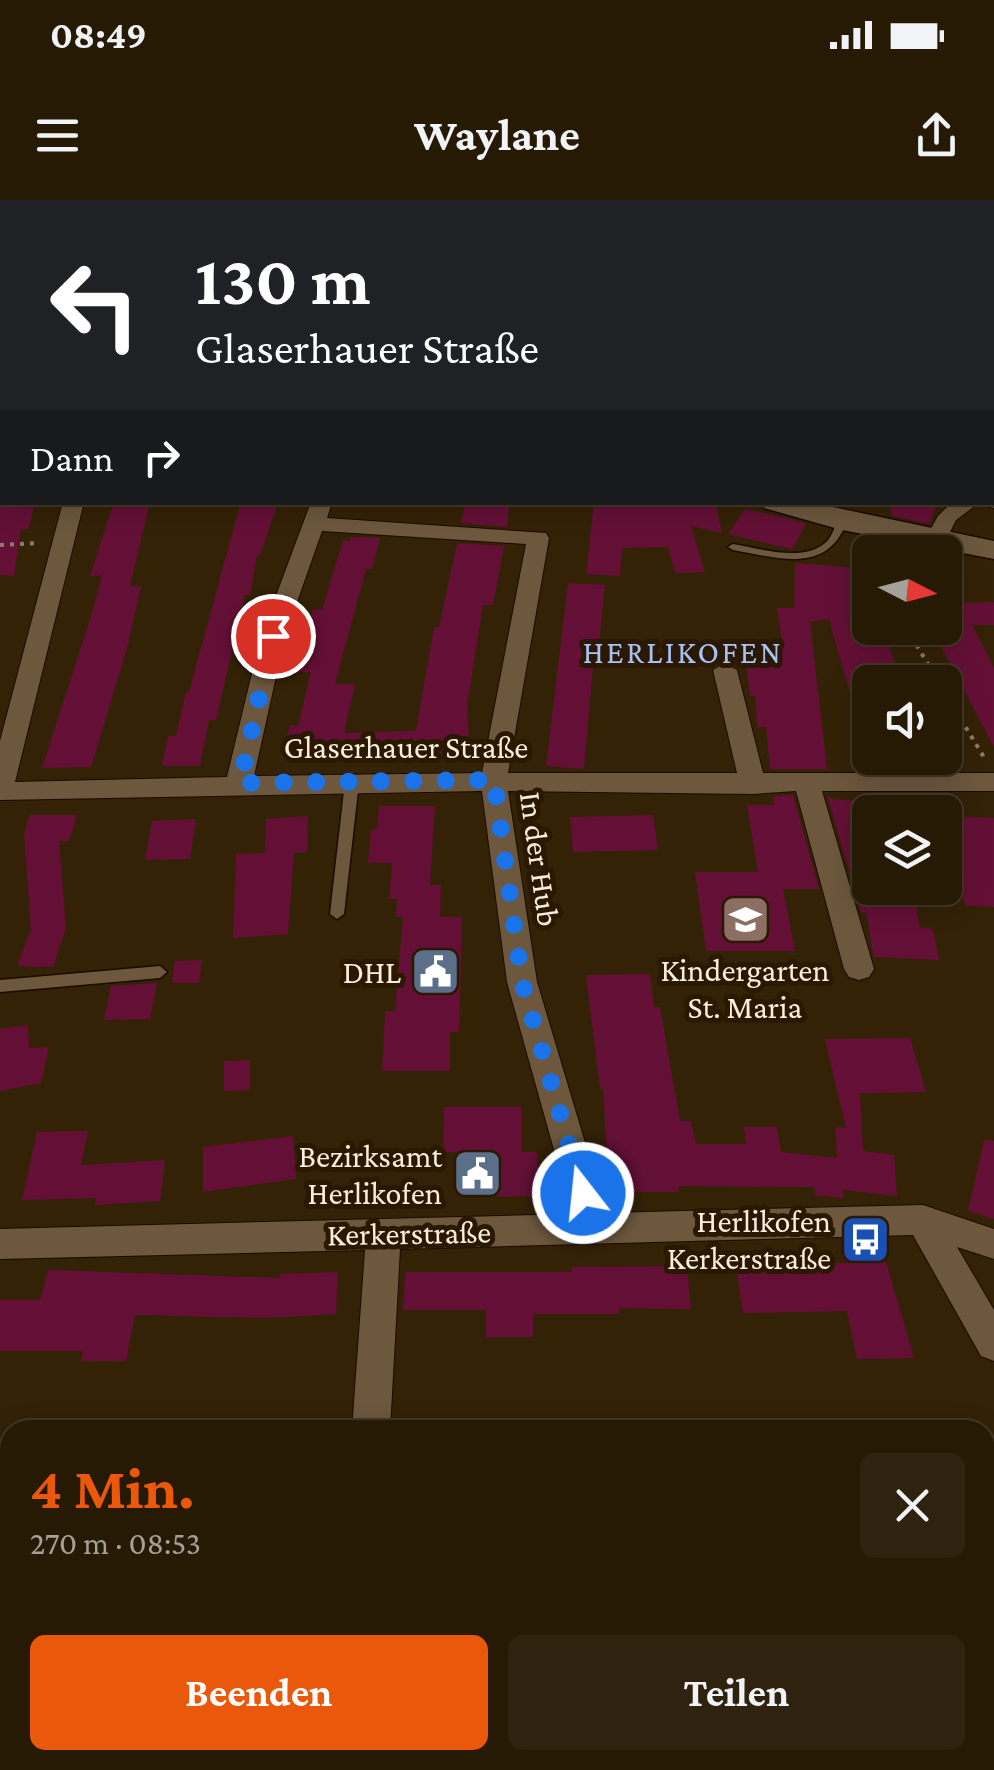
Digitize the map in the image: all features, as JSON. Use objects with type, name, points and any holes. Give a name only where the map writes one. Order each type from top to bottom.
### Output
[{"type":"main road","points":[[796,505],[848,512],[923,535]]},
{"type":"main road","points":[[962,544],[994,550]]},
{"type":"street","points":[[0,791],[73,505]]},
{"type":"street","points":[[938,535],[944,519],[962,505]]},
{"type":"street","points":[[240,783],[273,636],[318,514]]},
{"type":"street","name":"In der Hub","points":[[318,514],[538,538],[494,780],[522,982],[593,1228]]},
{"type":"street","points":[[725,670],[753,785]]},
{"type":"street","name":"Glaserhauer Straße","points":[[0,791],[240,783],[494,780],[753,785],[994,779]]},
{"type":"street","points":[[807,784],[859,970]]},
{"type":"street","points":[[923,1220],[994,1344]]},
{"type":"street","name":"Kerkerstraße","points":[[0,1244],[923,1220],[994,1244]]},
{"type":"street","points":[[372,1420],[382,1234]]},
{"type":"lane","points":[[733,547],[800,557],[815,554],[832,543],[848,512]]},
{"type":"lane","points":[[337,914],[352,782]]},
{"type":"lane","points":[[0,986],[160,972]]},
{"type":"path","points":[[0,546],[62,542]]},
{"type":"path","points":[[962,723],[994,779]]},
{"type":"building","points":[[0,505],[34,505],[29,529],[21,529],[14,576],[0,575]]},
{"type":"building","points":[[113,505],[149,505],[130,586],[141,586],[128,645],[91,767],[42,768],[102,575],[90,576]]},
{"type":"building","points":[[240,505],[277,506],[257,555],[250,595],[245,595],[216,720],[209,720],[200,766],[162,766],[168,736],[176,736]]},
{"type":"building","points":[[465,505],[509,507],[507,527],[461,523]]},
{"type":"building","points":[[594,505],[716,505],[722,533],[691,526],[705,572],[675,573],[668,547],[622,548],[620,576],[586,574]]},
{"type":"building","points":[[890,505],[937,505],[929,524],[892,516]]},
{"type":"building","points":[[745,509],[806,524],[792,549],[728,534]]},
{"type":"building","points":[[351,537],[380,538],[372,569],[366,569],[335,684],[355,684],[344,733],[416,731],[434,627],[439,627],[457,543],[504,546],[493,605],[483,605],[467,705],[470,756],[281,758],[290,725],[298,726],[311,672],[298,672],[312,610],[322,610],[343,540],[351,541]]},
{"type":"building","points":[[795,563],[852,568],[852,645],[889,645],[895,665],[852,665],[852,701],[829,619],[810,622],[827,769],[770,769],[766,727],[757,727],[755,696],[750,696],[744,645],[783,646],[777,608],[794,608]]},
{"type":"building","points":[[568,583],[605,585],[599,643],[595,643],[584,769],[546,766]]},
{"type":"building","points":[[994,602],[994,625],[972,625],[994,668],[994,747],[962,687],[962,665],[951,665],[940,645],[962,645],[962,603]]},
{"type":"building","points":[[793,795],[819,889],[783,889],[795,951],[706,951],[695,872],[758,872],[747,805],[774,805],[773,796]]},
{"type":"building","points":[[827,795],[831,799],[852,800],[852,881]]},
{"type":"building","points":[[379,806],[435,806],[430,885],[441,885],[440,917],[462,917],[459,1032],[450,1032],[450,1071],[382,1071],[385,1011],[395,1011],[403,917],[396,917],[397,899],[389,899],[392,863],[368,863],[371,829],[377,829]]},
{"type":"building","points":[[30,815],[77,815],[69,841],[59,841],[66,928],[53,967],[17,966],[31,930],[24,834]]},
{"type":"building","points":[[653,815],[658,850],[573,852],[570,817]]},
{"type":"building","points":[[308,816],[307,852],[294,853],[288,934],[233,938],[236,854],[265,853],[266,819]]},
{"type":"building","points":[[962,817],[994,818],[994,907],[965,905]]},
{"type":"building","points":[[196,819],[190,859],[145,860],[152,821]]},
{"type":"building","points":[[859,905],[916,905],[920,928],[933,929],[939,960],[874,957],[866,912],[861,912]]},
{"type":"building","points":[[202,960],[199,983],[172,983],[175,961]]},
{"type":"building","points":[[650,974],[654,1007],[660,1007],[680,1121],[691,1121],[696,1144],[746,1144],[744,1127],[777,1127],[781,1152],[837,1158],[835,1127],[846,1128],[825,1039],[910,1038],[926,1092],[860,1093],[863,1151],[894,1155],[897,1196],[843,1190],[844,1198],[815,1195],[814,1187],[678,1186],[679,1192],[609,1192],[603,1089],[586,975]]},
{"type":"building","points":[[157,983],[150,1019],[104,1020],[111,986]]},
{"type":"building","points":[[28,1025],[29,1048],[49,1047],[41,1083],[0,1091],[0,1029]]},
{"type":"building","points":[[250,1060],[250,1090],[224,1091],[224,1061]]},
{"type":"building","points":[[444,1107],[521,1107],[522,1152],[537,1152],[539,1196],[463,1197],[464,1152],[443,1152]]},
{"type":"building","points":[[88,1131],[81,1165],[165,1160],[160,1201],[95,1205],[96,1198],[22,1200],[37,1132]]},
{"type":"building","points":[[293,1136],[296,1179],[203,1192],[203,1147]]},
{"type":"building","points":[[984,1140],[994,1141],[994,1219],[968,1211]]},
{"type":"building","points":[[773,1253],[800,1253],[802,1264],[886,1262],[914,1358],[857,1359],[847,1311],[743,1313],[736,1266],[775,1265]]},
{"type":"building","points":[[687,1266],[691,1309],[619,1308],[619,1314],[533,1314],[533,1337],[486,1337],[486,1310],[403,1310],[405,1272],[572,1272],[571,1267]]},
{"type":"building","points":[[48,1270],[280,1278],[280,1274],[338,1272],[336,1314],[266,1318],[135,1315],[126,1361],[81,1361],[83,1351],[0,1351],[0,1300],[40,1300]]},
{"type":"place","name":"Kindergarten St. Maria","points":[[745,920]]},
{"type":"place","name":"DHL","points":[[436,972]]},
{"type":"place","name":"Bezirksamt Herlikofen","points":[[477,1174]]},
{"type":"place","name":"Herlikofen Kerkerstraße","points":[[866,1239]]},
{"type":"district","name":"HERLIKOFEN","points":[[683,652]]},
{"type":"route","points":[[273,636],[240,783],[494,780],[522,982],[583,1193]]}]
